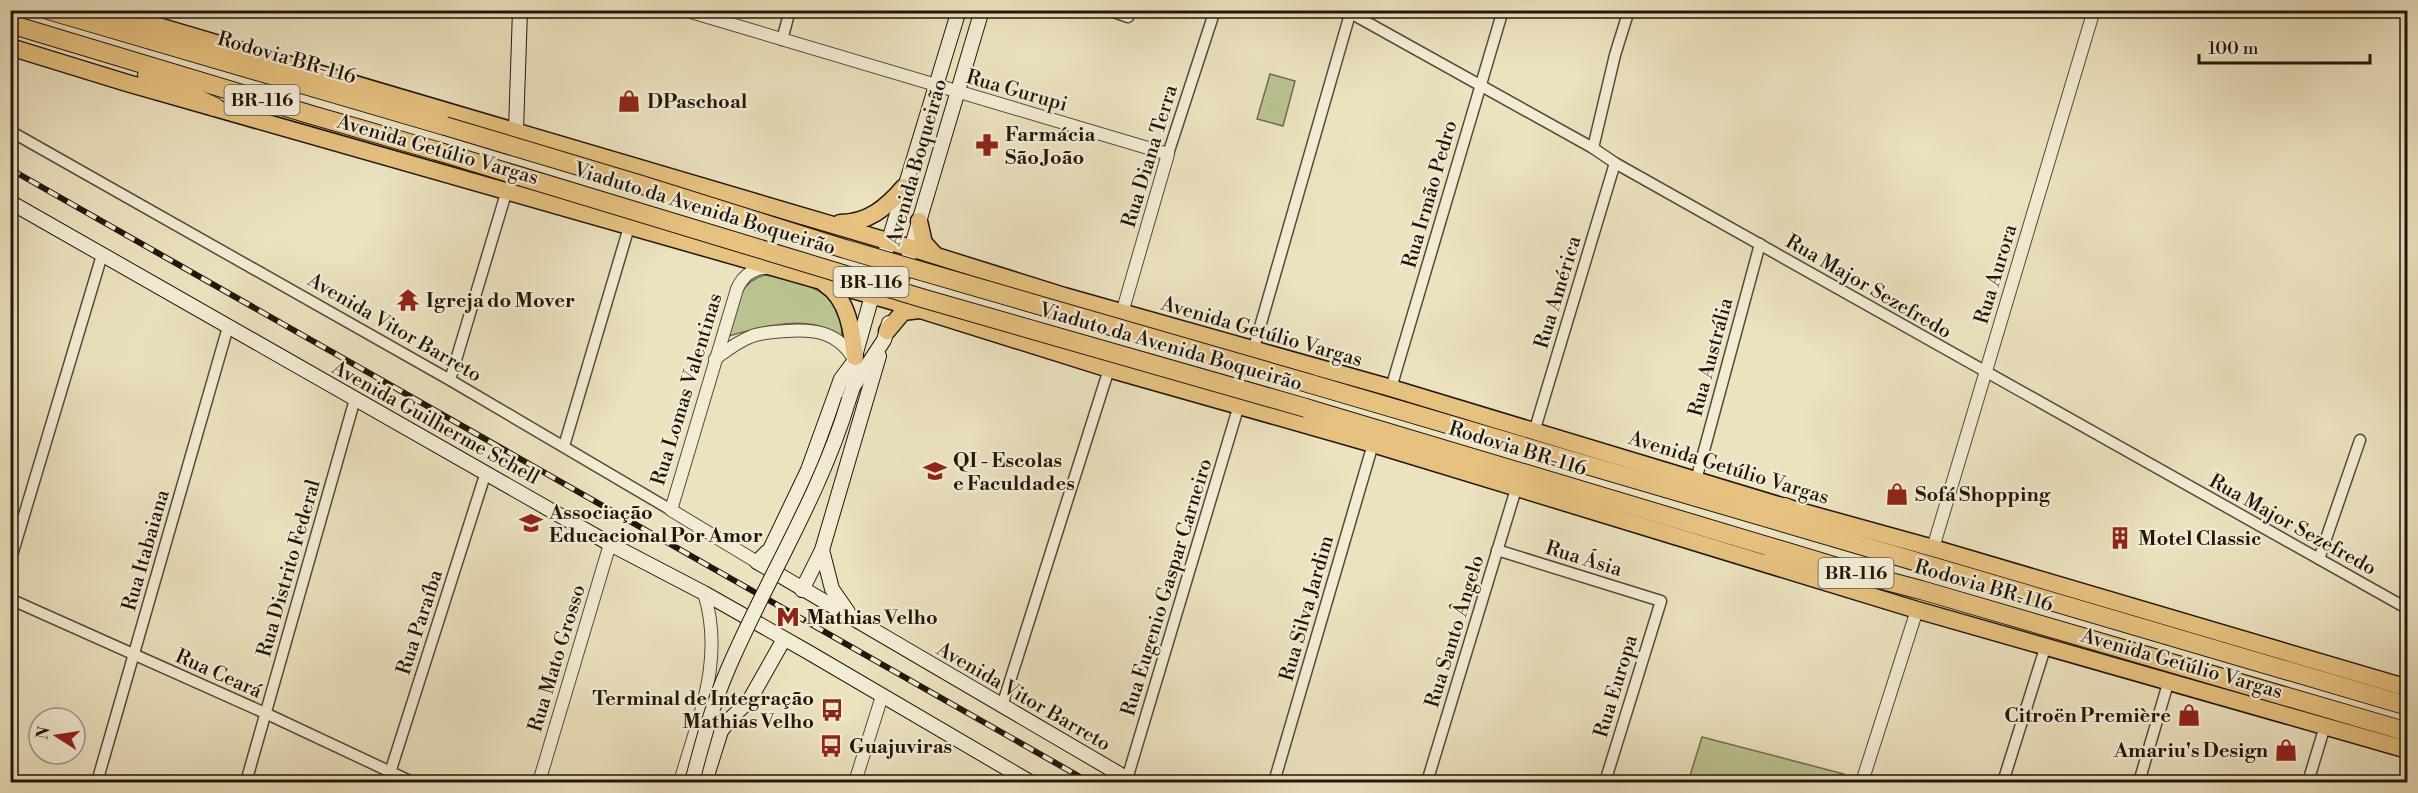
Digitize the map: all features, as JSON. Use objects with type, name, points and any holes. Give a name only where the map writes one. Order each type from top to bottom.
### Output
[{"type":"highway","name":"Rodovia BR-116","points":[[53,12],[445,126]]},
{"type":"highway","name":"BR-116","points":[[79,20],[132,18]]},
{"type":"highway","name":"BR-116","points":[[10,24],[88,48],[214,107]]},
{"type":"highway","name":"Viaduto da Avenida Boqueirão","points":[[88,48],[757,249],[1306,408]]},
{"type":"highway","name":"Viaduto da Avenida Boqueirão","points":[[445,126],[845,249],[1311,384]]},
{"type":"highway","name":"Rodovia BR-116","points":[[1311,384],[2408,706]]},
{"type":"highway","name":"Rodovia BR-116","points":[[1306,408],[1864,575],[2408,732]]},
{"type":"highway","name":"BR-116","points":[[1785,507],[1870,549]]},
{"type":"highway","name":"BR-116","points":[[1767,563],[1864,575]]},
{"type":"main road","name":"Avenida Getúlio Vargas","points":[[106,10],[936,255],[1122,313],[1391,388],[1785,507],[1933,548],[2408,688]]},
{"type":"main road","points":[[516,130],[520,10]]},
{"type":"main road","name":"Avenida Boqueirão","points":[[851,393],[854,360],[872,296],[959,10]]},
{"type":"main road","name":"Avenida Boqueirão","points":[[692,783],[708,719],[728,669],[822,476],[851,393],[886,335],[981,10]]},
{"type":"main road","name":"Avenida Getúlio Vargas","points":[[10,47],[895,302],[1109,369],[1373,444],[1917,610],[2408,750]]},
{"type":"main road","points":[[817,220],[847,223],[862,220],[884,208],[904,187]]},
{"type":"main road","name":"Avenida Guilherme Schell","points":[[10,202],[610,544],[704,593],[882,696],[1013,778],[1030,783]]},
{"type":"main road","points":[[800,275],[816,270],[828,259],[829,241],[817,220]]},
{"type":"main road","points":[[919,221],[919,230],[924,243],[936,255]]},
{"type":"main road","points":[[969,325],[956,302],[956,287],[966,275],[985,270]]},
{"type":"main road","points":[[760,564],[804,479],[841,379],[854,360],[844,308],[834,292],[822,282]]},
{"type":"main road","points":[[802,590],[822,550],[886,335],[892,322],[903,312],[920,310]]},
{"type":"main road","points":[[822,550],[832,589],[856,620]]},
{"type":"main road","name":"Avenida Vitor Barreto","points":[[760,564],[1130,781]]},
{"type":"main road","points":[[705,783],[721,731],[749,701],[784,639]]},
{"type":"street","name":"Rua Gurupi","points":[[684,10],[1168,154]]},
{"type":"street","points":[[782,40],[790,10]]},
{"type":"street","points":[[1108,10],[1128,17]]},
{"type":"street","name":"Rua Diana Terra","points":[[1122,313],[1168,154],[1215,10]]},
{"type":"street","name":"Rua Irmão Pedro","points":[[1391,388],[1503,10]]},
{"type":"street","points":[[1593,148],[1615,55],[1629,10]]},
{"type":"street","name":"Rua Aurora","points":[[1933,548],[2094,10]]},
{"type":"street","points":[[1253,351],[1347,12]]},
{"type":"street","name":"Rua Major Sezefredo","points":[[1347,12],[1593,148],[1615,163],[2408,609]]},
{"type":"street","name":"Avenida Vitor Barreto","points":[[10,131],[450,380],[760,564]]},
{"type":"street","name":"Rua América","points":[[1534,432],[1615,163]]},
{"type":"street","points":[[450,380],[507,190]]},
{"type":"street","points":[[564,446],[629,227]]},
{"type":"street","name":"Rua Austrália","points":[[1696,480],[1760,244]]},
{"type":"street","points":[[10,562],[102,255]]},
{"type":"street","name":"Rua Lomas Valentinas","points":[[671,510],[736,289],[742,280],[756,270],[775,269]]},
{"type":"street","name":"Rua Itabaiana","points":[[97,783],[228,327]]},
{"type":"street","points":[[715,359],[750,336],[806,330],[818,331],[836,339],[854,360]]},
{"type":"street","points":[[1002,706],[1109,369]]},
{"type":"street","name":"Rua Distrito Federal","points":[[246,783],[355,399]]},
{"type":"street","name":"Rua Eugenio Gaspar Carneiro","points":[[1130,781],[1239,405]]},
{"type":"street","points":[[2319,559],[2360,440]]},
{"type":"street","name":"Rua Silva Jardim","points":[[1274,783],[1373,444]]},
{"type":"street","name":"Rua Paraíba","points":[[388,777],[486,472]]},
{"type":"street","name":"Rua Santo Ângelo","points":[[1427,783],[1516,489]]},
{"type":"street","name":"Rua Mato Grosso","points":[[539,783],[610,544]]},
{"type":"street","name":"Rua Ásia","points":[[1497,550],[1661,601]]},
{"type":"street","points":[[680,783],[708,685],[713,654],[710,613],[704,593]]},
{"type":"street","name":"Rua Ceará","points":[[10,599],[265,713],[388,777],[412,783]]},
{"type":"street","name":"Rua Europa","points":[[1605,783],[1661,601]]},
{"type":"street","points":[[1862,783],[1917,610]]},
{"type":"street","points":[[2003,783],[2046,645]]},
{"type":"street","points":[[2139,783],[2169,680]]},
{"type":"street","points":[[855,783],[882,696]]},
{"type":"street","points":[[2308,783],[2325,726]]},
{"type":"green space","points":[[1270,74],[1295,81],[1283,126],[1257,119]]},
{"type":"green space","points":[[765,275],[788,279],[824,294],[840,312],[843,323],[841,337],[819,326],[805,323],[783,324],[729,336],[743,291],[756,278]]},
{"type":"green space","points":[[1702,737],[1844,774],[1842,782],[1688,782]]},
{"type":"railway","points":[[10,169],[1089,782]]},
{"type":"place","name":"DPaschoal","points":[[629,101]]},
{"type":"place","name":"Farmácia São João","points":[[987,145]]},
{"type":"place","name":"Igreja do Mover","points":[[408,300]]},
{"type":"place","name":"QI - Escolas e Faculdades","points":[[935,471]]},
{"type":"place","name":"Sofá Shopping","points":[[1897,494]]},
{"type":"place","name":"Associação Educacional Por Amor","points":[[531,523]]},
{"type":"place","name":"Motel Classic","points":[[2120,538]]},
{"type":"place","name":"Mathias Velho","points":[[788,617]]},
{"type":"place","name":"Terminal de Integração Mathias Velho","points":[[832,710]]},
{"type":"place","name":"Citroën Première","points":[[2189,715]]},
{"type":"place","name":"Guajuviras","points":[[831,746]]},
{"type":"place","name":"Amariu's Design","points":[[2286,750]]}]
